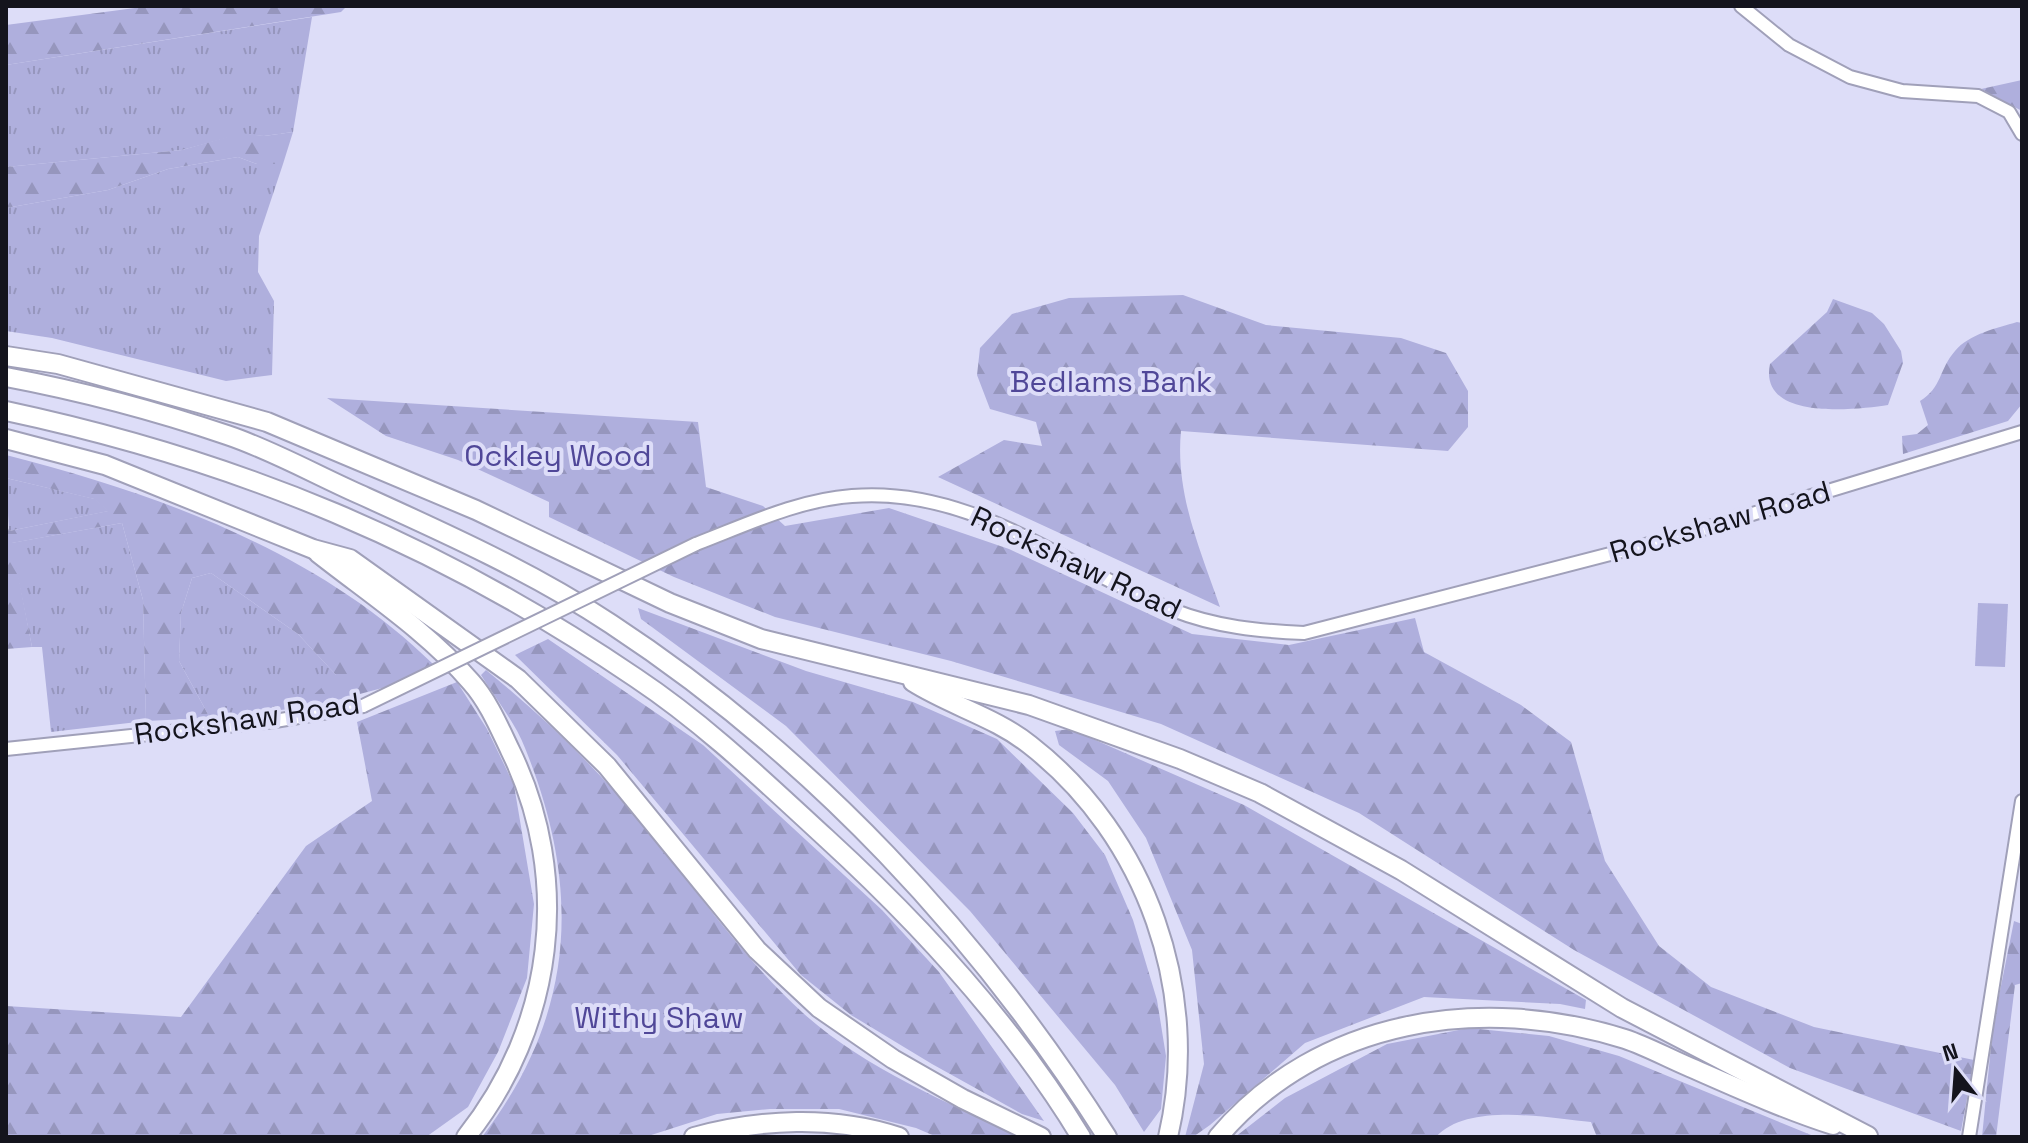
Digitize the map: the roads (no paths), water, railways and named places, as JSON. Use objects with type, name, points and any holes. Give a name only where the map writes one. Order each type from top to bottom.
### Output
[{"type":"highway","points":[[6,356],[58,364],[267,422],[476,510],[670,603],[761,639],[907,678],[939,682],[1029,705],[1180,759],[1260,793],[1401,870],[1622,1008],[1869,1137]]},
{"type":"highway","points":[[6,377],[45,384],[229,436],[449,535],[534,578],[611,624],[731,709],[839,805],[956,928],[1022,1012],[1107,1137]]},
{"type":"highway","points":[[6,411],[77,426],[230,470],[371,526],[512,599],[639,680],[741,760],[907,917],[1003,1026],[1081,1137]]},
{"type":"highway","points":[[6,439],[105,465],[313,549],[350,559],[518,679],[607,766],[757,950],[819,1008],[893,1059],[963,1099],[1041,1137]]},
{"type":"highway","points":[[313,549],[435,643],[473,684],[524,779],[538,827],[547,882],[548,937],[539,997],[519,1054],[492,1105],[466,1137]]},
{"type":"highway","points":[[907,678],[1029,744],[1100,815],[1126,853],[1158,925],[1174,993],[1178,1062],[1168,1137]]},
{"type":"highway","points":[[1218,1137],[1268,1091],[1310,1064],[1381,1033],[1436,1020],[1498,1016],[1558,1022],[1627,1040],[1812,1119],[1869,1137]]},
{"type":"highway","points":[[694,1137],[741,1126],[804,1122],[899,1137]]},
{"type":"street","points":[[1741,6],[1789,45],[1850,77],[1902,91],[1978,96],[2009,112],[2022,134]]},
{"type":"street","name":"Rockshaw Road","points":[[6,749],[275,721],[363,706],[696,544],[817,501],[851,496],[911,499],[973,513],[1171,609],[1241,628],[1304,633],[1680,536],[2022,432]]},
{"type":"street","points":[[1969,1137],[2022,801]]},
{"type":"park label","name":"Bedlams Bank","points":[[1111,382]]},
{"type":"park label","name":"Ockley Wood","points":[[558,456]]},
{"type":"park label","name":"Withy Shaw","points":[[659,1018]]}]
